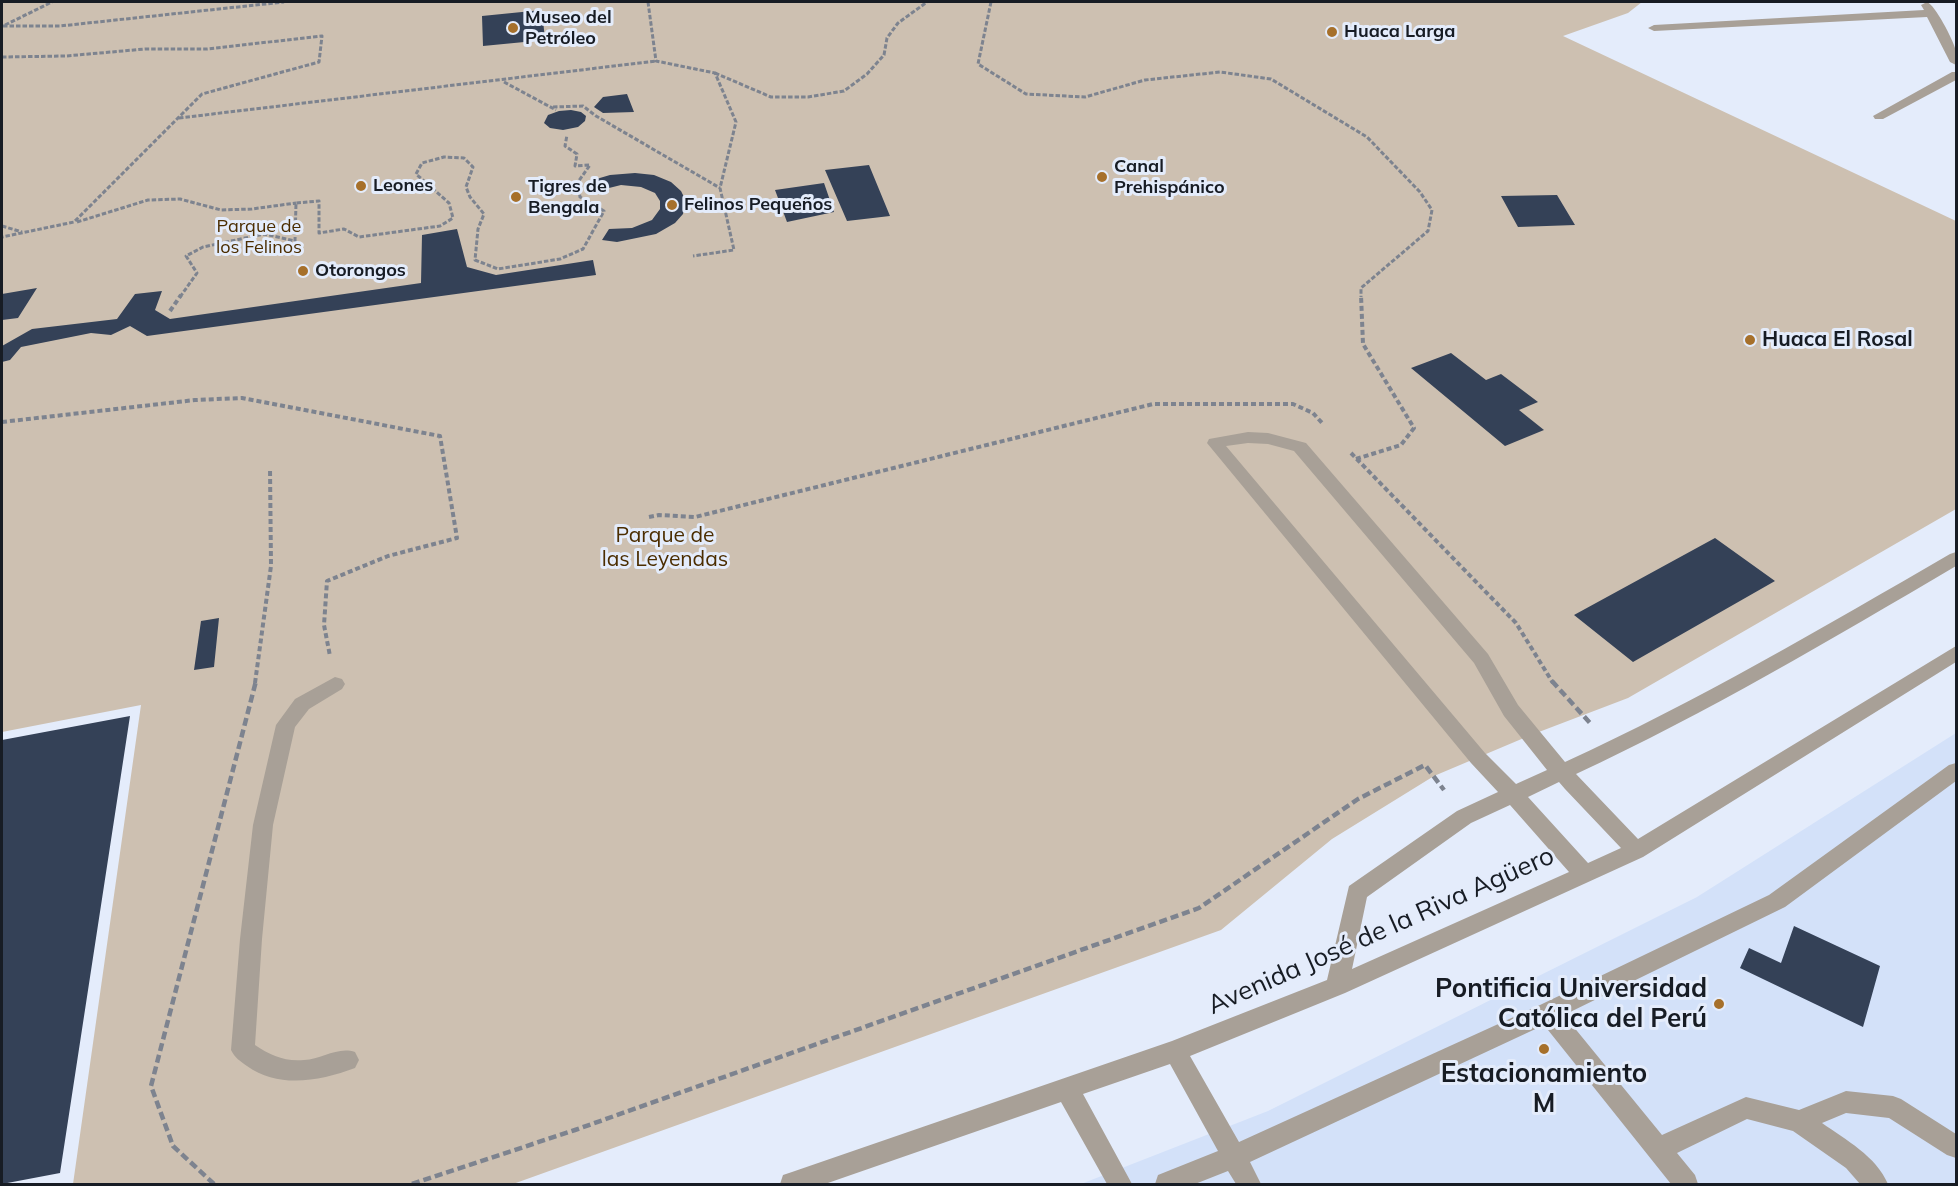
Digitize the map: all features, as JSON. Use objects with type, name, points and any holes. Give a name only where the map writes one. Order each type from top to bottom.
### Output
[{"type":"street","points":[[1925,2],[1933,13],[1956,62]]},
{"type":"street","points":[[1654,28],[1933,13]]},
{"type":"street","points":[[1880,116],[1956,75]]},
{"type":"street","points":[[1584,874],[1478,758],[1215,443],[1242,436],[1271,437],[1300,447],[1481,659],[1492,685],[1563,771],[1636,851]]},
{"type":"street","points":[[1337,986],[1357,892],[1464,817],[1616,747],[1785,658],[1956,558]]},
{"type":"street","name":"Avenida José de la Riva Agüero","points":[[792,1185],[1175,1051],[1337,986],[1636,851],[1956,653]]},
{"type":"street","points":[[335,684],[302,704],[286,725],[263,825],[251,939],[243,1050],[267,1068],[304,1071],[347,1060]]},
{"type":"street","points":[[1167,1185],[1548,1012],[1777,901],[1956,771]]},
{"type":"street","points":[[1548,1012],[1686,1185]]},
{"type":"street","points":[[1175,1051],[1249,1185]]},
{"type":"street","points":[[1067,1089],[1120,1185]]},
{"type":"street","points":[[1799,1121],[1846,1102],[1893,1107],[1956,1147]]},
{"type":"street","points":[[1659,1149],[1746,1108],[1799,1121],[1855,1160],[1876,1185]]},
{"type":"path","points":[[2,27],[52,2]]},
{"type":"path","points":[[2,27],[60,26],[284,2]]},
{"type":"path","points":[[648,2],[656,61]]},
{"type":"path","points":[[178,118],[656,61],[715,73],[771,98],[808,97],[844,91],[867,74],[884,56],[887,38],[898,23],[927,2]]},
{"type":"path","points":[[991,2],[978,64],[1026,94],[1085,97],[1145,80],[1220,72],[1271,79],[1367,137],[1420,192],[1432,210],[1428,231],[1361,288],[1363,344],[1414,428],[1401,445],[1320,470]]},
{"type":"path","points":[[2,57],[66,56],[145,48],[207,49],[322,36],[319,62],[202,94],[74,222]]},
{"type":"path","points":[[693,256],[734,250],[720,188],[736,122],[715,73]]},
{"type":"path","points":[[503,81],[556,110]]},
{"type":"path","points":[[553,107],[583,106],[596,116],[720,188]]},
{"type":"path","points":[[2,237],[74,222],[148,200],[180,199],[221,210],[252,209],[319,201],[319,233],[344,230],[359,237],[440,226],[453,218],[449,203],[416,174],[422,163],[444,157],[464,158],[473,166],[465,178],[465,189],[484,214],[478,228],[475,260],[498,268],[560,259],[583,249],[604,211],[580,197],[578,182],[590,165],[575,166],[577,154],[565,146],[567,135]]},
{"type":"path","points":[[170,311],[197,273],[186,256],[203,247],[264,234],[278,240],[295,241],[296,203]]},
{"type":"path","points":[[2,226],[22,232]]},
{"type":"path","points":[[2,422],[195,400],[243,398],[440,436],[457,538],[388,556],[327,581],[324,625],[335,684]]},
{"type":"path","points":[[649,517],[659,515],[695,517],[1153,404],[1293,404],[1313,413],[1327,428]]},
{"type":"path","points":[[1349,452],[1516,623],[1554,685],[1582,716]]},
{"type":"path","points":[[214,1185],[173,1146],[151,1086],[259,669],[271,566],[270,468]]},
{"type":"path","points":[[412,1185],[575,1130],[1199,908],[1358,799],[1425,765]]},
{"type":"shaded area","name":"Pontificia Universidad Católica del Perú","points":[[1956,733],[1956,1184],[1081,1184],[1268,1111],[1697,897]]},
{"type":"green space","name":"Parque de las Leyendas","points":[[2,2],[1642,2],[1628,13],[1563,36],[1956,221],[1956,509],[1628,698],[1531,735],[1434,776],[1332,839],[1221,930],[513,1184],[73,1184],[141,705],[2,732]]},
{"type":"building","name":"Museo del Petróleo","points":[[542,10],[545,40],[483,46],[482,16]]},
{"type":"building","points":[[627,94],[634,112],[603,113],[594,107],[603,97]]},
{"type":"building","points":[[571,110],[581,112],[586,116],[585,121],[578,127],[563,130],[550,128],[544,123],[548,115]]},
{"type":"building","points":[[869,165],[890,216],[847,221],[825,170]]},
{"type":"building","name":"Felinos Pequeños","points":[[635,173],[654,175],[671,182],[681,191],[686,201],[683,214],[675,223],[656,234],[617,242],[602,240],[609,229],[632,228],[652,220],[660,209],[660,201],[655,193],[641,187],[621,185],[601,190],[593,180],[610,175]]},
{"type":"building","points":[[824,183],[834,212],[787,222],[775,190]]},
{"type":"building","points":[[1557,195],[1575,225],[1518,227],[1501,196]]},
{"type":"building","points":[[457,229],[467,267],[496,275],[593,260],[596,275],[147,336],[130,326],[111,335],[91,333],[21,347],[10,360],[2,362],[2,346],[32,329],[117,319],[135,294],[162,291],[155,310],[170,319],[421,283],[422,235]]},
{"type":"building","points":[[37,288],[18,318],[2,320],[2,294]]},
{"type":"building","points":[[1451,353],[1486,380],[1501,374],[1538,402],[1519,410],[1544,430],[1505,446],[1411,368]]},
{"type":"building","points":[[1715,538],[1775,581],[1633,662],[1574,615]]},
{"type":"building","points":[[219,618],[214,667],[194,670],[201,621]]},
{"type":"building","points":[[130,716],[60,1173],[2,1184],[2,740]]},
{"type":"building","points":[[1794,926],[1880,966],[1863,1027],[1740,968],[1749,948],[1781,963]]},
{"type":"place","name":"Museo del Petróleo","points":[[513,28]]},
{"type":"place","name":"Huaca Larga","points":[[1332,32]]},
{"type":"place","name":"Canal Prehispánico","points":[[1102,177]]},
{"type":"place","name":"Leones","points":[[361,186]]},
{"type":"place","name":"Tigres de Bengala","points":[[516,197]]},
{"type":"place","name":"Felinos Pequeños","points":[[672,205]]},
{"type":"place","name":"Otorongos","points":[[303,271]]},
{"type":"place","name":"Huaca El Rosal","points":[[1750,340]]},
{"type":"place","name":"Pontificia Universidad Católica del Perú","points":[[1719,1004]]},
{"type":"place","name":"Estacionamiento M","points":[[1544,1049]]},
{"type":"park label","name":"Parque de los Felinos","points":[[259,237]]}]
